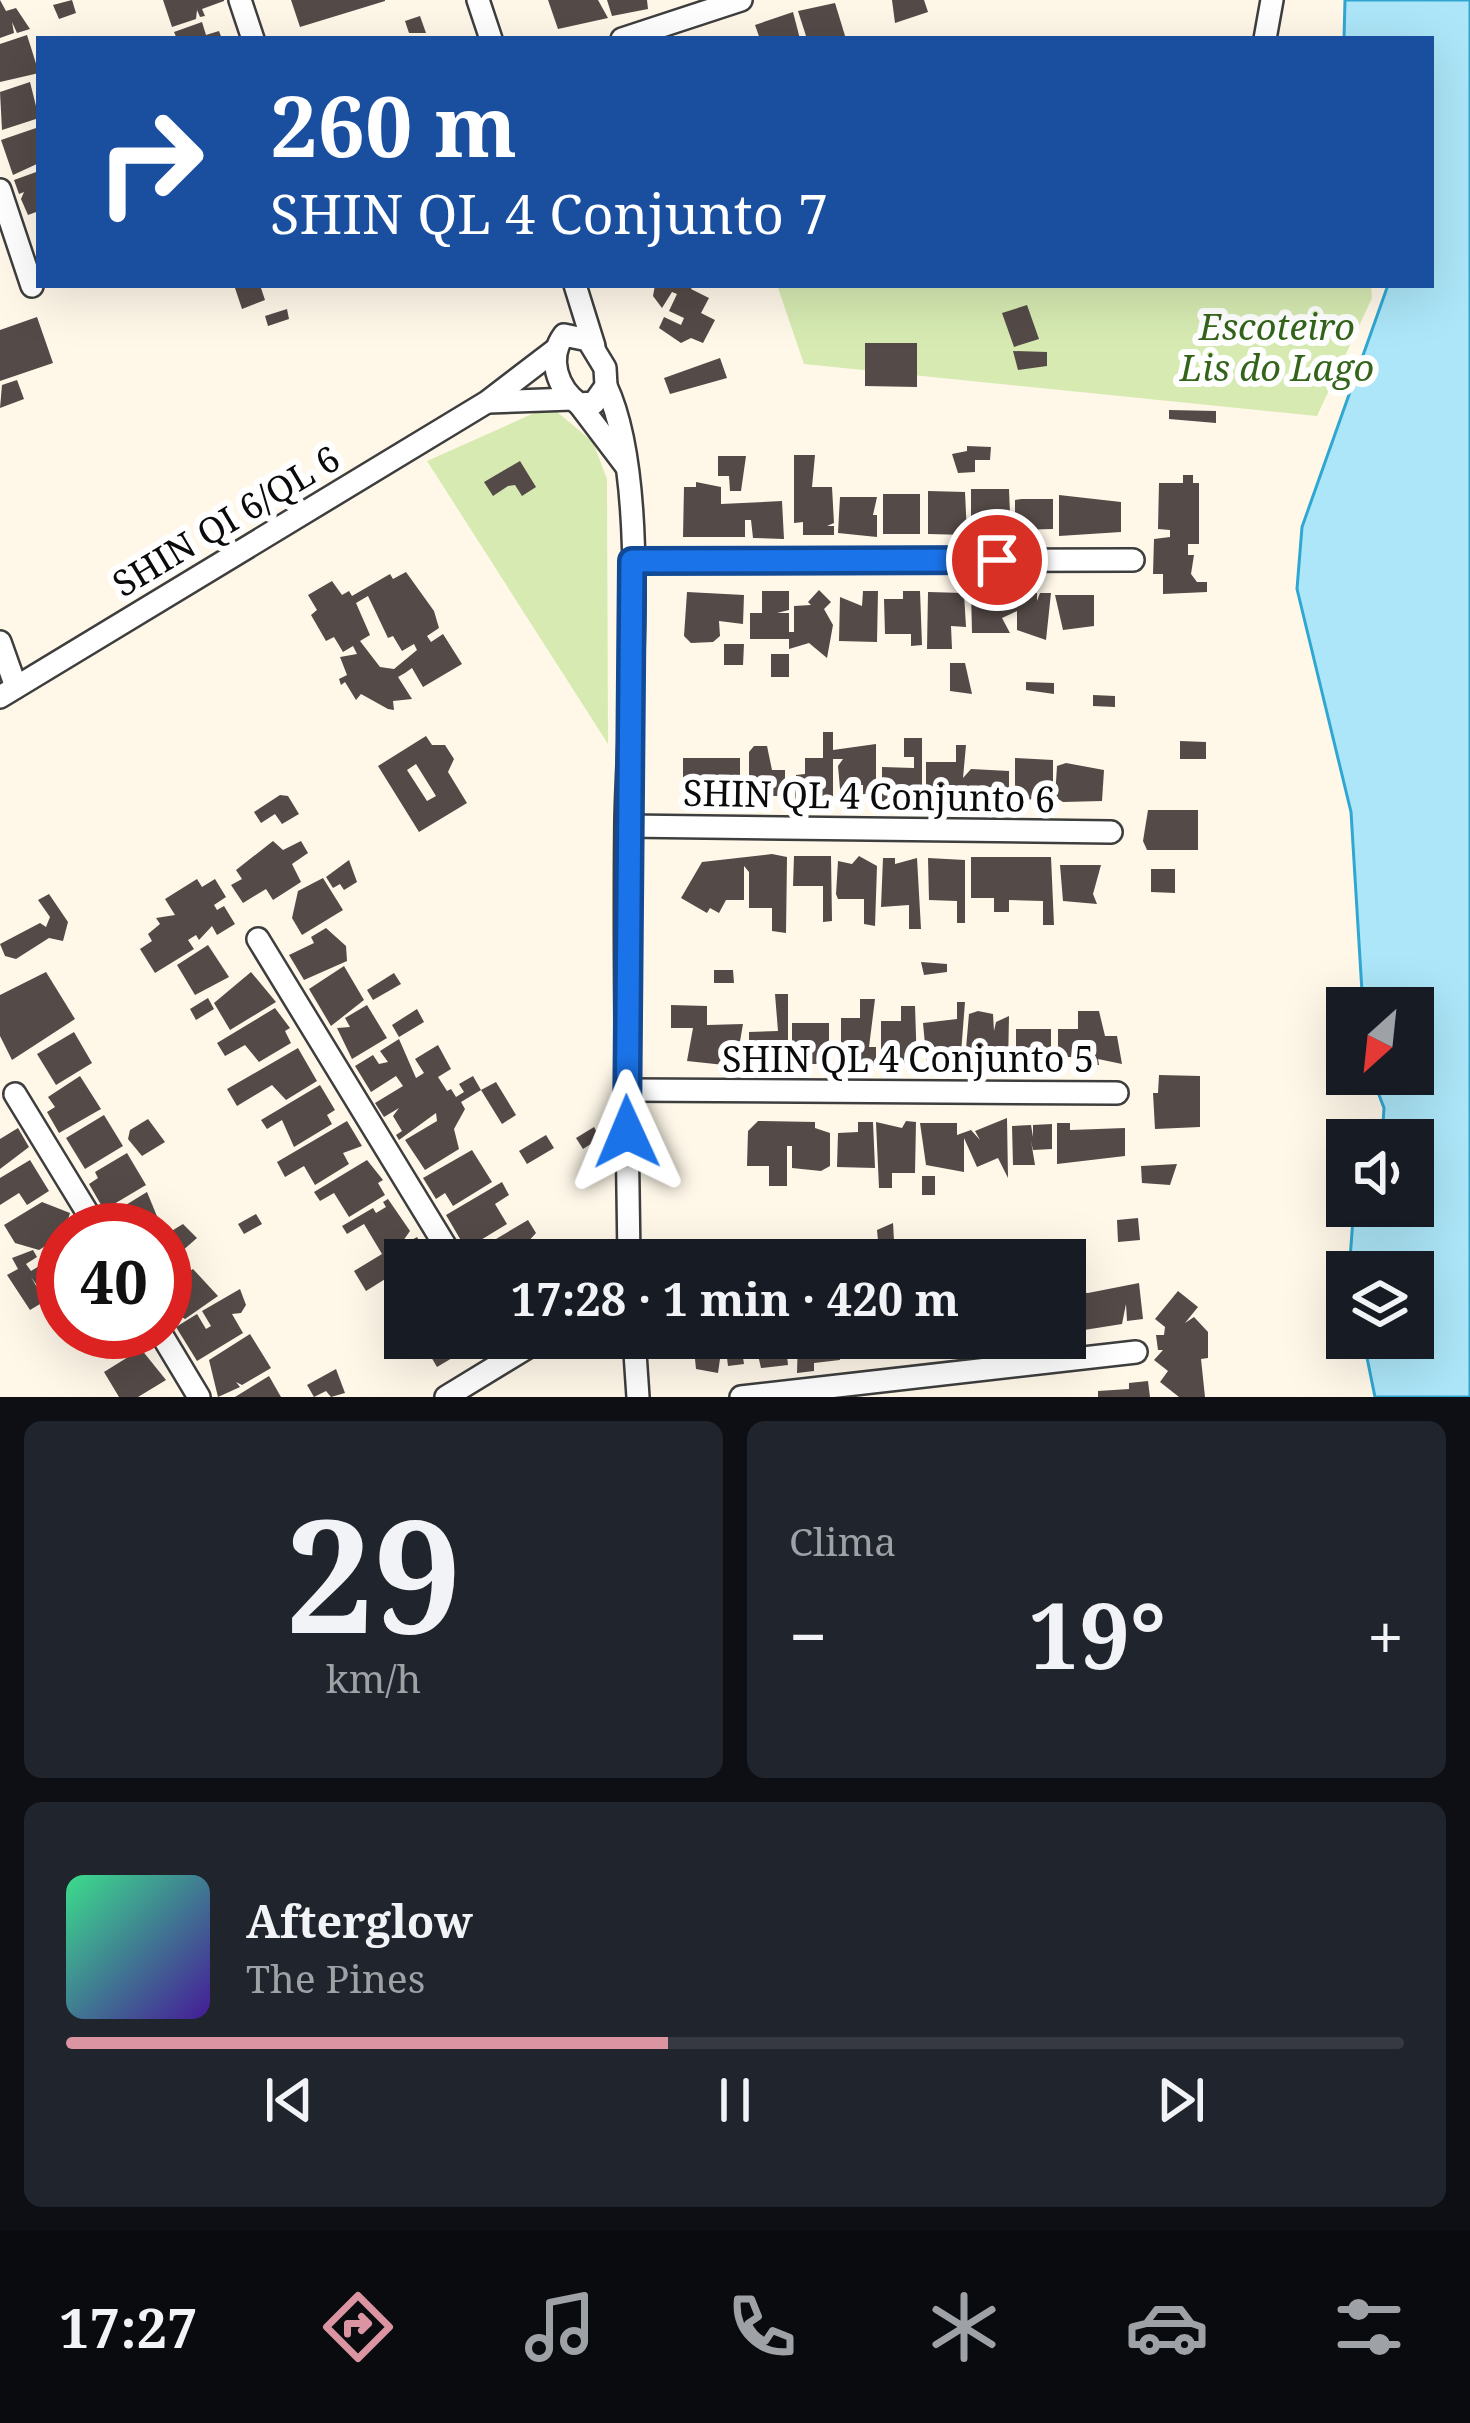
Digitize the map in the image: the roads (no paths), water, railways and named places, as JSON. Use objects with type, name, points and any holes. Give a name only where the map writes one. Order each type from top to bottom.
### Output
[{"type":"street","points":[[240,0],[252,36]]},
{"type":"street","points":[[478,0],[490,36]]},
{"type":"street","points":[[631,36],[741,0]]},
{"type":"street","points":[[1265,36],[1272,0]]},
{"type":"street","points":[[0,190],[32,286]]},
{"type":"street","points":[[574,288],[559,342],[557,373],[626,467]]},
{"type":"street","points":[[576,288],[622,423],[632,561],[626,826],[629,1239]]},
{"type":"street","points":[[559,342],[578,335],[594,346]]},
{"type":"street","name":"SHIN QI 6/QL 6","points":[[8,692],[487,402],[559,342]]},
{"type":"street","points":[[576,401],[599,400],[606,386]]},
{"type":"street","name":"SHIN QI 6/QL 6","points":[[487,402],[576,401]]},
{"type":"street","points":[[632,561],[1133,560]]},
{"type":"street","points":[[0,642],[8,692]]},
{"type":"street","name":"SHIN QL 4 Conjunto 6","points":[[626,826],[1111,832]]},
{"type":"street","points":[[258,939],[441,1239]]},
{"type":"street","name":"SHIN QL 4 Conjunto 5","points":[[626,1090],[1117,1094]]},
{"type":"street","points":[[15,1094],[82,1203]]},
{"type":"street","points":[[741,1397],[1136,1352]]},
{"type":"street","points":[[176,1359],[199,1397]]},
{"type":"street","points":[[446,1397],[492,1359]]},
{"type":"street","points":[[635,1359],[638,1397]]},
{"type":"water","points":[[1345,0],[1470,0],[1470,1397],[1375,1397],[1367,1359],[1434,1359],[1434,1251],[1351,1251],[1352,1227],[1434,1227],[1434,1119],[1383,1119],[1379,1095],[1434,1095],[1434,987],[1362,987],[1351,812],[1297,589],[1302,527],[1387,288],[1434,288],[1434,36],[1344,36]]},
{"type":"park label","name":"Escoteiro Lis do Lago","points":[[1277,348]]}]
